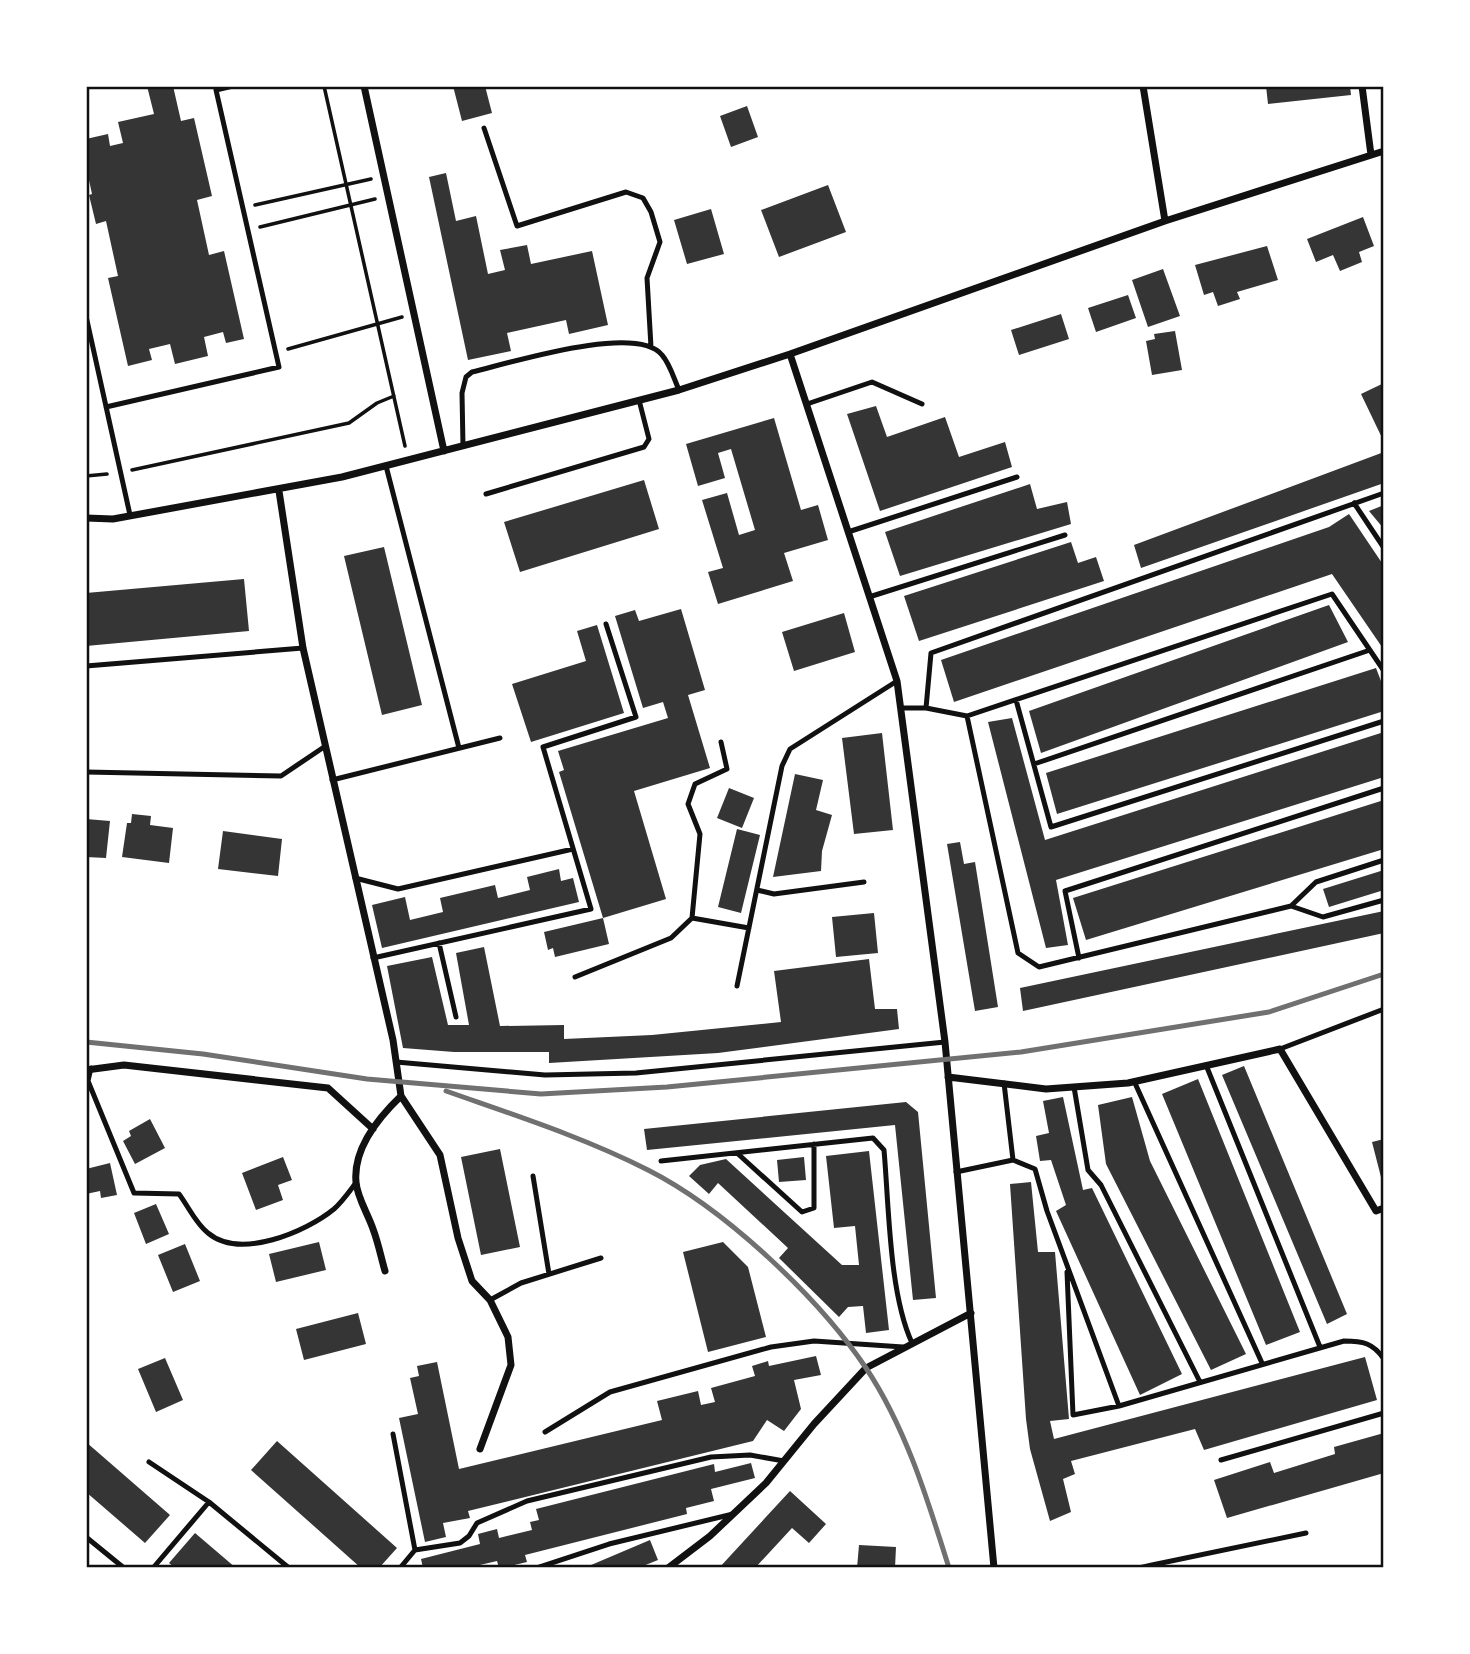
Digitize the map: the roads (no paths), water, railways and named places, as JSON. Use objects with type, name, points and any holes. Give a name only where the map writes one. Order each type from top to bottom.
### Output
[{"type":"street","points":[[363,86],[444,451]]},
{"type":"street","points":[[1143,86],[1165,221]]},
{"type":"street","points":[[1362,86],[1371,155]]},
{"type":"street","points":[[86,518],[113,519],[279,491],[679,390],[790,354],[1165,221],[1384,151]]},
{"type":"street","points":[[790,354],[897,681],[945,1042],[994,1568]]},
{"type":"street","points":[[279,491],[303,648],[396,1062],[401,1096],[440,1155],[458,1238],[472,1281],[490,1300],[508,1336],[511,1365],[480,1449]]},
{"type":"street","points":[[948,1077],[1046,1089],[1074,1087],[1134,1081],[1279,1049],[1376,1210],[1384,1208]]},
{"type":"street","points":[[87,1068],[124,1065],[328,1088],[373,1129]]},
{"type":"street","points":[[385,1271],[374,1231],[355,1184],[360,1150],[373,1129],[401,1096]]},
{"type":"street","points":[[668,1568],[733,1514],[866,1368],[971,1313]]},
{"type":"lane","points":[[106,407],[279,367],[216,90],[233,86]]},
{"type":"lane","points":[[484,128],[517,226],[626,192],[642,198],[651,212],[660,242],[647,278],[651,347]]},
{"type":"lane","points":[[86,317],[130,515]]},
{"type":"lane","points":[[463,446],[462,393],[466,377],[472,372],[603,341],[651,347],[663,355],[679,390]]},
{"type":"lane","points":[[807,404],[872,382],[922,404]]},
{"type":"lane","points":[[486,494],[644,447],[649,439],[639,400]]},
{"type":"lane","points":[[386,466],[459,748]]},
{"type":"lane","points":[[848,532],[1017,477]]},
{"type":"lane","points":[[926,708],[931,653],[1384,493]]},
{"type":"lane","points":[[1353,503],[1384,548]]},
{"type":"lane","points":[[869,597],[1065,535]]},
{"type":"lane","points":[[901,708],[926,708],[967,716],[1332,594],[1384,671]]},
{"type":"lane","points":[[373,958],[591,909],[543,747],[636,717],[606,624]]},
{"type":"lane","points":[[86,666],[303,648]]},
{"type":"lane","points":[[1034,764],[1370,650]]},
{"type":"lane","points":[[737,986],[782,766],[790,749],[897,681]]},
{"type":"lane","points":[[1016,700],[1051,827],[1384,721]]},
{"type":"lane","points":[[967,716],[1018,953],[1039,967],[1291,906],[1316,882],[1384,860]]},
{"type":"lane","points":[[332,780],[500,738]]},
{"type":"lane","points":[[575,977],[671,938],[692,918],[700,834],[688,804],[695,784],[727,769],[721,742]]},
{"type":"lane","points":[[86,772],[281,776],[324,747]]},
{"type":"lane","points":[[1079,958],[1065,891],[1384,788]]},
{"type":"lane","points":[[355,878],[398,889],[573,849]]},
{"type":"lane","points":[[757,890],[775,894],[864,882]]},
{"type":"lane","points":[[1291,906],[1323,917],[1384,900]]},
{"type":"lane","points":[[692,918],[749,928]]},
{"type":"lane","points":[[439,943],[456,1017]]},
{"type":"lane","points":[[1279,1049],[1384,1009]]},
{"type":"lane","points":[[396,1062],[545,1075],[636,1073],[945,1042]]},
{"type":"lane","points":[[1206,1065],[1320,1347]]},
{"type":"lane","points":[[87,1068],[88,1081],[134,1193],[179,1194],[208,1233],[229,1244],[252,1245],[284,1236],[334,1209],[355,1184]]},
{"type":"lane","points":[[1134,1081],[1262,1363]]},
{"type":"lane","points":[[1004,1083],[1013,1160]]},
{"type":"lane","points":[[1074,1087],[1088,1170],[1101,1185],[1200,1382]]},
{"type":"lane","points":[[661,1161],[873,1138],[884,1150],[894,1262],[904,1325],[912,1343]]},
{"type":"lane","points":[[737,1153],[802,1212],[814,1208],[814,1144]]},
{"type":"lane","points":[[956,1172],[1013,1160],[1035,1169],[1119,1406]]},
{"type":"lane","points":[[533,1177],[549,1274]]},
{"type":"lane","points":[[490,1300],[520,1283],[601,1258]]},
{"type":"lane","points":[[1067,1265],[1073,1415],[1119,1406],[1344,1341],[1362,1341],[1376,1348],[1384,1359]]},
{"type":"lane","points":[[545,1432],[610,1392],[771,1347],[814,1341],[903,1347]]},
{"type":"lane","points":[[1221,1460],[1384,1413]]},
{"type":"lane","points":[[393,1434],[415,1550]]},
{"type":"lane","points":[[400,1568],[415,1550],[460,1542],[470,1535],[477,1523],[527,1501],[711,1457],[750,1455],[784,1461]]},
{"type":"lane","points":[[149,1461],[209,1502],[289,1568]]},
{"type":"lane","points":[[153,1568],[209,1502]]},
{"type":"lane","points":[[536,1568],[609,1544],[733,1514]]},
{"type":"lane","points":[[1139,1568],[1155,1567],[1306,1532]]},
{"type":"lane","points":[[86,1537],[124,1568]]},
{"type":"railway","points":[[86,1042],[203,1054],[367,1079],[541,1094],[667,1087],[1021,1052],[1269,1012],[1384,974]]},
{"type":"railway","points":[[446,1091],[573,1137],[648,1170],[708,1207],[768,1257],[823,1313],[866,1368],[880,1391],[915,1465],[949,1568]]}]
